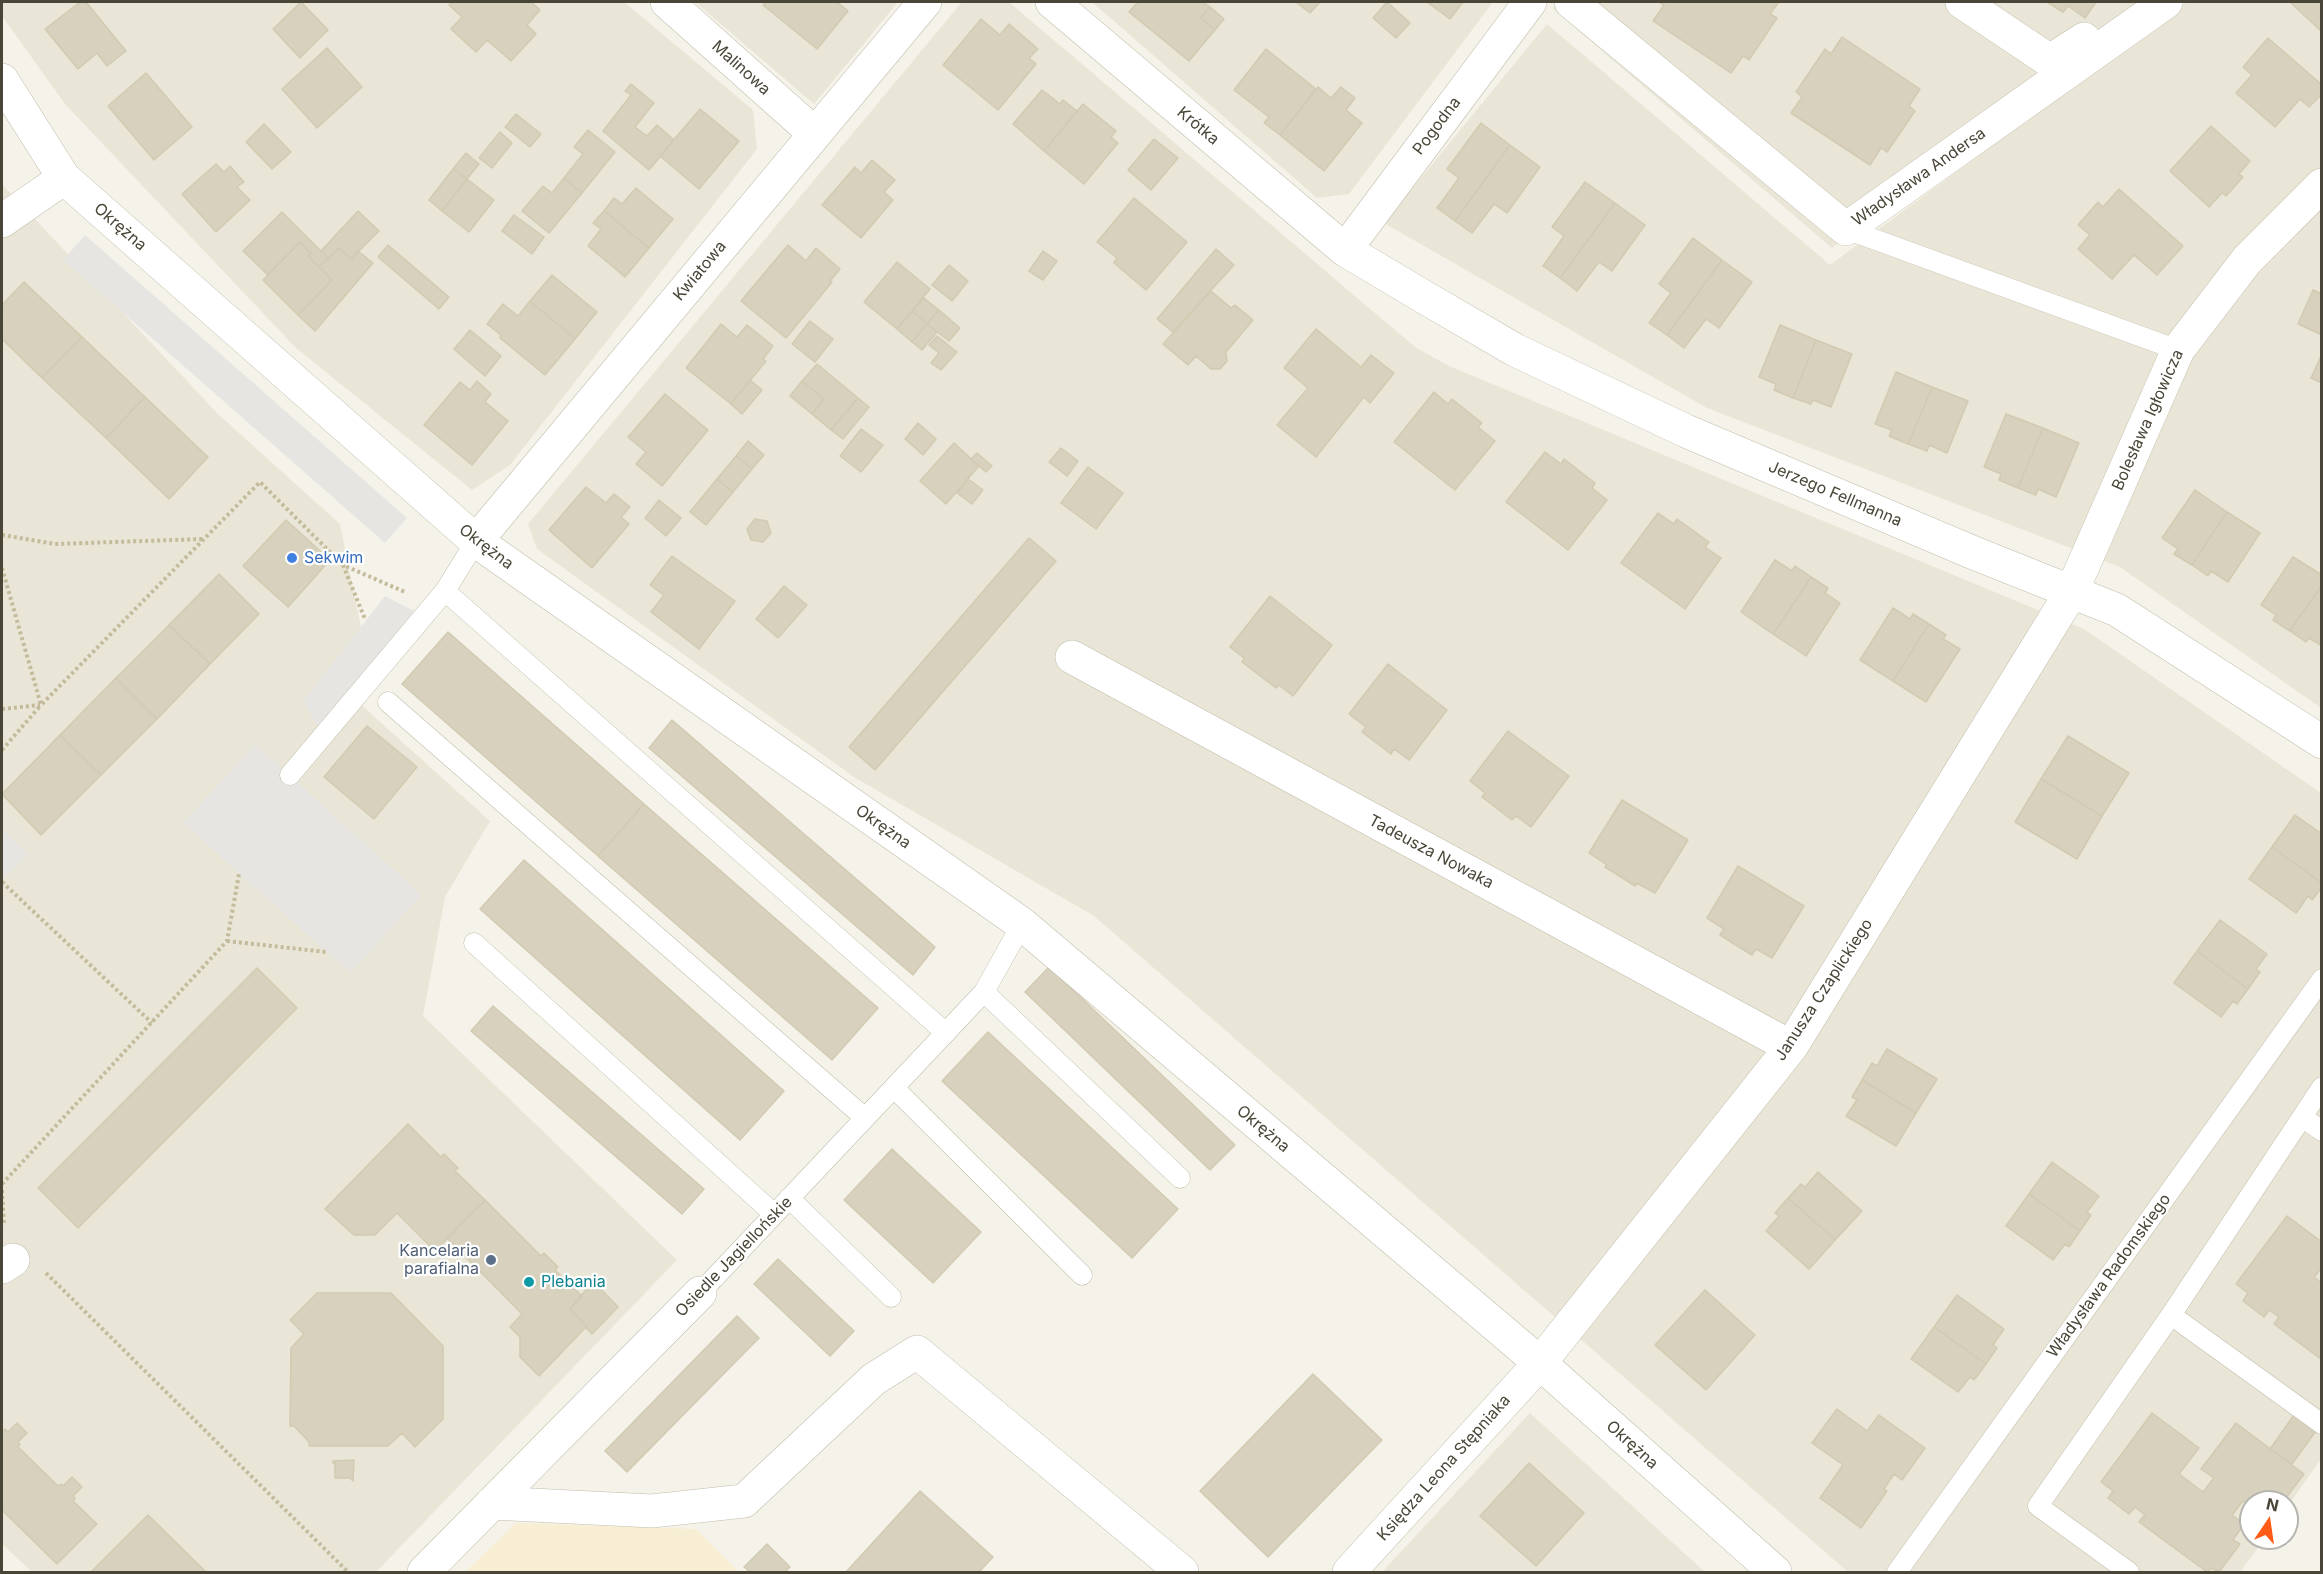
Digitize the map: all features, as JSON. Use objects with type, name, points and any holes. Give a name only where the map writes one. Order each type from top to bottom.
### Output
[{"type":"street","name":"Malinowa","points":[[667,2],[814,134]]},
{"type":"street","name":"Kwiatowa","points":[[476,541],[925,2]]},
{"type":"street","name":"Krótka","points":[[1052,2],[1345,250]]},
{"type":"street","name":"Pogodna","points":[[1345,250],[1530,2]]},
{"type":"street","name":"Władysława Andersa","points":[[1571,2],[1846,229],[2166,2]]},
{"type":"street","points":[[1962,2],[2050,61],[2144,2]]},
{"type":"street","name":"Okrężna","points":[[2,80],[64,178],[476,541],[1022,924],[1540,1362],[1774,1572]]},
{"type":"street","points":[[2,221],[64,178]]},
{"type":"street","name":"Bolesława Igłowicza","points":[[2072,591],[2178,351],[2247,260],[2322,185]]},
{"type":"street","name":"Jerzego Fellmanna","points":[[1345,250],[1515,350],[1686,431],[1974,553],[2117,610],[2322,742]]},
{"type":"street","name":"Janusza Czaplickiego","points":[[1540,1362],[1791,1047],[2072,591]]},
{"type":"street","name":"Tadeusza Nowaka","points":[[1072,657],[1791,1047]]},
{"type":"street","name":"Osiedle Jagiellońskie","points":[[424,1572],[700,1293]]},
{"type":"street","points":[[492,1503],[652,1511],[744,1501],[874,1379],[917,1352],[1182,1572]]},
{"type":"street","name":"Księdza Leona Stępniaka","points":[[1349,1572],[1540,1362]]},
{"type":"lane","points":[[1846,229],[2178,351]]},
{"type":"lane","points":[[290,775],[439,597],[476,541]]},
{"type":"lane","points":[[439,597],[946,1033]]},
{"type":"lane","points":[[388,702],[865,1119]]},
{"type":"lane","name":"Osiedle Jagiellońskie","points":[[700,1293],[984,992],[1022,924]]},
{"type":"lane","points":[[474,943],[774,1214]]},
{"type":"lane","name":"Władysława Radomskiego","points":[[1897,1572],[2322,979]]},
{"type":"lane","points":[[984,992],[1180,1178]]},
{"type":"lane","points":[[2129,1572],[2038,1506],[2171,1316],[2322,1088]]},
{"type":"lane","points":[[894,1089],[1082,1275]]},
{"type":"lane","points":[[2302,1117],[2322,1131]]},
{"type":"lane","points":[[789,1198],[891,1297]]},
{"type":"lane","points":[[2171,1316],[2322,1424]]},
{"type":"path","points":[[2,750],[41,705],[260,482],[343,565],[364,619]]},
{"type":"path","points":[[2,535],[55,544],[203,539]]},
{"type":"path","points":[[343,565],[439,597]]},
{"type":"path","points":[[2,568],[41,705]]},
{"type":"path","points":[[2,709],[41,705]]},
{"type":"path","points":[[2,1184],[228,941],[239,874]]},
{"type":"path","points":[[2,882],[152,1023]]},
{"type":"path","points":[[228,941],[326,952]]},
{"type":"path","points":[[2,1190],[14,1256],[348,1572]]},
{"type":"shaded area","points":[[2,2],[624,2],[753,110],[757,149],[510,465],[472,490],[296,348],[65,104],[2,16]]},
{"type":"shaded area","points":[[695,2],[898,2],[814,104]]},
{"type":"shaded area","points":[[962,2],[1009,2],[1415,347],[1449,366],[2084,629],[2321,793],[2321,1459],[2299,1490],[2239,1490],[2239,1550],[2256,1550],[2240,1572],[1848,1572],[1094,916],[854,777],[537,549],[528,524]]},
{"type":"shaded area","points":[[1092,2],[1493,2],[1349,194],[1317,198]]},
{"type":"shaded area","points":[[1558,2],[2175,2],[1832,248],[1553,9]]},
{"type":"shaded area","points":[[2187,2],[2321,2],[2321,708],[2120,567],[1707,408],[1384,223],[1547,24],[1830,265]]},
{"type":"shaded area","points":[[2,184],[218,414],[340,524],[363,637],[328,675],[490,821],[445,897],[423,1016],[677,1260],[376,1572],[32,1572],[2,1544]]},
{"type":"shaded area","points":[[85,235],[407,518],[385,543],[63,260]]},
{"type":"shaded area","points":[[385,596],[414,611],[319,729],[303,701]]},
{"type":"shaded area","points":[[255,744],[422,895],[350,973],[183,823]]},
{"type":"shaded area","points":[[2,829],[28,853],[2,881]]},
{"type":"shaded area","points":[[1530,1413],[1705,1572],[1382,1572]]},
{"type":"shaded area","points":[[516,1523],[696,1529],[739,1572],[465,1572]]},
{"type":"building","points":[[80,2],[86,2],[126,51],[107,66],[97,53],[78,69],[45,29]]},
{"type":"building","points":[[301,2],[328,30],[300,58],[273,29]]},
{"type":"building","points":[[452,2],[531,2],[540,10],[527,25],[536,34],[511,61],[487,40],[476,52],[451,29],[462,17],[449,5]]},
{"type":"building","points":[[766,2],[837,2],[848,11],[817,49],[763,5]]},
{"type":"building","points":[[1138,2],[1203,2],[1210,7],[1201,18],[1215,30],[1189,61],[1129,12]]},
{"type":"building","points":[[1296,2],[1320,2],[1310,13]]},
{"type":"building","points":[[1387,2],[1410,23],[1396,38],[1373,18]]},
{"type":"building","points":[[1427,2],[1463,2],[1450,19]]},
{"type":"building","points":[[1659,2],[1779,2],[1770,14],[1777,18],[1749,60],[1743,56],[1731,73],[1653,21],[1664,5]]},
{"type":"building","points":[[2047,2],[2096,2],[2085,18],[2068,6],[2063,12]]},
{"type":"building","points":[[2290,2],[2322,2],[2322,32]]},
{"type":"building","points":[[1210,7],[1224,19],[1215,30],[1201,18]]},
{"type":"building","points":[[981,19],[1000,35],[1009,24],[1038,49],[1029,58],[1036,64],[998,110],[943,65]]},
{"type":"building","points":[[1842,37],[1920,89],[1909,106],[1915,111],[1887,152],[1881,148],[1870,165],[1791,113],[1802,97],[1796,92],[1825,49],[1831,54]]},
{"type":"building","points":[[2268,38],[2322,85],[2322,94],[2309,107],[2300,99],[2275,127],[2236,93],[2252,75],[2243,67]]},
{"type":"building","points":[[327,48],[362,87],[317,128],[282,89]]},
{"type":"building","points":[[1266,49],[1316,89],[1280,135],[1264,123],[1269,117],[1234,90]]},
{"type":"building","points":[[146,73],[192,127],[154,160],[108,106]]},
{"type":"building","points":[[631,84],[654,103],[635,127],[647,136],[657,125],[674,140],[649,170],[603,131],[631,95],[625,91]]},
{"type":"building","points":[[1318,87],[1331,98],[1341,87],[1355,98],[1346,110],[1362,123],[1324,171],[1280,135]]},
{"type":"building","points":[[1042,90],[1060,104],[1063,100],[1077,111],[1044,151],[1013,124]]},
{"type":"building","points":[[1083,104],[1116,131],[1111,137],[1118,143],[1084,184],[1044,151]]},
{"type":"building","points":[[700,109],[739,141],[699,189],[660,156]]},
{"type":"building","points":[[516,114],[541,134],[530,147],[505,127]]},
{"type":"building","points":[[1481,123],[1510,145],[1455,221],[1437,208],[1459,178],[1447,169]]},
{"type":"building","points":[[264,124],[291,152],[272,169],[246,142]]},
{"type":"building","points":[[2211,126],[2250,161],[2239,174],[2243,177],[2226,196],[2222,193],[2209,207],[2170,171]]},
{"type":"building","points":[[588,130],[615,152],[582,193],[564,178],[583,154],[574,147]]},
{"type":"building","points":[[500,132],[512,143],[492,168],[479,158]]},
{"type":"building","points":[[1154,139],[1178,158],[1151,190],[1128,170]]},
{"type":"building","points":[[1510,145],[1540,167],[1507,213],[1494,204],[1472,233],[1455,221]]},
{"type":"building","points":[[466,153],[479,164],[467,179],[453,169]]},
{"type":"building","points":[[872,160],[895,180],[884,192],[893,200],[861,238],[822,205],[855,167],[861,173]]},
{"type":"building","points":[[216,164],[224,172],[230,166],[244,182],[237,187],[250,200],[216,232],[182,194]]},
{"type":"building","points":[[453,169],[467,179],[442,211],[429,200]]},
{"type":"building","points":[[564,178],[582,193],[549,233],[522,211],[543,186],[552,193]]},
{"type":"building","points":[[467,179],[494,200],[469,232],[442,211]]},
{"type":"building","points":[[1585,182],[1615,203],[1560,278],[1543,266],[1564,236],[1552,227]]},
{"type":"building","points":[[636,188],[673,219],[649,248],[604,211],[614,198],[622,204]]},
{"type":"building","points":[[2119,189],[2183,246],[2157,275],[2134,255],[2112,279],[2078,249],[2090,235],[2078,225],[2098,202],[2103,207]]},
{"type":"building","points":[[1134,198],[1187,242],[1146,290],[1114,263],[1117,258],[1097,242]]},
{"type":"building","points":[[1615,203],[1645,225],[1612,271],[1599,262],[1577,291],[1560,278]]},
{"type":"building","points":[[358,211],[379,231],[351,259],[339,248],[328,258],[321,251]]},
{"type":"building","points":[[604,211],[649,248],[625,277],[588,246],[601,229],[593,223]]},
{"type":"building","points":[[282,212],[328,258],[319,267],[308,256],[311,253],[300,242],[268,275],[243,251]]},
{"type":"building","points":[[514,215],[544,237],[532,254],[502,231]]},
{"type":"building","points":[[1693,238],[1722,260],[1667,335],[1649,323],[1671,293],[1659,284]]},
{"type":"building","points":[[300,242],[311,253],[308,256],[332,280],[298,315],[263,280]]},
{"type":"building","points":[[388,245],[449,297],[439,309],[378,257]]},
{"type":"building","points":[[788,245],[806,261],[816,248],[840,269],[786,338],[741,301]]},
{"type":"building","points":[[339,248],[351,259],[358,251],[373,263],[315,331],[298,315],[332,280],[319,267]]},
{"type":"building","points":[[1216,249],[1234,265],[1173,332],[1157,319]]},
{"type":"building","points":[[1043,251],[1057,261],[1043,280],[1029,271]]},
{"type":"building","points":[[1722,260],[1752,282],[1719,328],[1706,319],[1684,348],[1667,335]]},
{"type":"building","points":[[897,262],[930,289],[897,329],[864,302]]},
{"type":"building","points":[[949,265],[968,281],[952,301],[932,285]]},
{"type":"building","points":[[552,275],[597,312],[575,339],[530,301]]},
{"type":"building","points":[[24,282],[82,337],[42,378],[2,339],[2,305]]},
{"type":"building","points":[[2313,290],[2322,294],[2322,335],[2298,324]]},
{"type":"building","points":[[1211,291],[1231,308],[1235,305],[1253,320],[1226,352],[1227,361],[1220,369],[1211,369],[1196,356],[1188,365],[1163,344]]},
{"type":"building","points":[[924,298],[939,310],[927,324],[912,311]]},
{"type":"building","points":[[530,301],[575,339],[545,375],[500,338],[501,335],[487,324],[503,304],[518,316]]},
{"type":"building","points":[[939,310],[960,328],[949,341],[927,324]]},
{"type":"building","points":[[912,311],[927,324],[912,342],[897,329]]},
{"type":"building","points":[[810,321],[833,339],[815,362],[792,344]]},
{"type":"building","points":[[721,324],[737,337],[747,325],[773,346],[763,359],[766,361],[731,404],[686,368]]},
{"type":"building","points":[[927,324],[937,332],[922,350],[912,342]]},
{"type":"building","points":[[1780,325],[1816,340],[1793,398],[1774,390],[1776,384],[1759,377]]},
{"type":"building","points":[[1316,329],[1361,367],[1371,355],[1394,373],[1370,403],[1364,397],[1316,457],[1277,425],[1308,388],[1284,368]]},
{"type":"building","points":[[470,330],[501,356],[485,376],[454,349]]},
{"type":"building","points":[[937,336],[957,352],[941,370],[931,363],[939,353],[929,345]]},
{"type":"building","points":[[82,337],[145,397],[106,438],[42,378]]},
{"type":"building","points":[[1816,340],[1852,354],[1831,407],[1813,400],[1811,404],[1793,398]]},
{"type":"building","points":[[2322,354],[2322,383],[2311,378]]},
{"type":"building","points":[[817,364],[858,398],[831,430],[812,414],[824,399],[802,381]]},
{"type":"building","points":[[1896,372],[1932,387],[1908,444],[1889,436],[1892,430],[1875,424]]},
{"type":"building","points":[[750,380],[762,390],[742,414],[731,404]]},
{"type":"building","points":[[477,381],[491,394],[485,402],[508,421],[472,465],[424,425],[460,382],[470,390]]},
{"type":"building","points":[[802,381],[824,399],[812,414],[790,396]]},
{"type":"building","points":[[1932,387],[1968,401],[1947,453],[1929,445],[1927,451],[1908,444]]},
{"type":"building","points":[[1434,392],[1448,404],[1452,399],[1482,423],[1478,427],[1495,441],[1455,490],[1394,442]]},
{"type":"building","points":[[665,394],[708,430],[662,486],[636,464],[646,452],[628,437]]},
{"type":"building","points":[[145,397],[208,457],[169,499],[106,438]]},
{"type":"building","points":[[858,398],[869,407],[843,439],[831,430]]},
{"type":"building","points":[[2006,414],[2043,428],[2018,488],[1999,480],[2001,474],[1984,467]]},
{"type":"building","points":[[918,423],[936,439],[923,455],[905,439]]},
{"type":"building","points":[[2043,428],[2079,443],[2056,497],[2038,489],[2036,495],[2018,488]]},
{"type":"building","points":[[861,429],[883,445],[861,472],[840,456]]},
{"type":"building","points":[[748,441],[764,455],[752,469],[736,456]]},
{"type":"building","points":[[954,443],[979,466],[946,504],[920,481]]},
{"type":"building","points":[[1061,448],[1078,461],[1067,476],[1049,462]]},
{"type":"building","points":[[1545,452],[1561,464],[1564,459],[1595,483],[1592,488],[1607,500],[1568,550],[1506,502]]},
{"type":"building","points":[[977,453],[992,466],[986,472],[971,459]]},
{"type":"building","points":[[736,456],[752,469],[733,492],[717,479]]},
{"type":"building","points":[[1088,467],[1123,493],[1096,529],[1061,503]]},
{"type":"building","points":[[717,479],[733,492],[706,525],[690,512]]},
{"type":"building","points":[[968,479],[983,490],[972,504],[957,493]]},
{"type":"building","points":[[586,487],[606,503],[614,494],[630,507],[621,517],[629,524],[592,568],[549,530]]},
{"type":"building","points":[[2195,490],[2227,512],[2192,565],[2174,554],[2178,549],[2162,538]]},
{"type":"building","points":[[659,500],[681,518],[666,536],[645,518]]},
{"type":"building","points":[[2227,512],[2260,533],[2228,582],[2211,571],[2208,576],[2192,565]]},
{"type":"building","points":[[1658,513],[1674,524],[1677,519],[1709,542],[1705,547],[1721,558],[1685,609],[1621,563]]},
{"type":"building","points":[[755,519],[767,521],[771,533],[763,542],[751,540],[747,529]]},
{"type":"building","points":[[286,520],[330,560],[288,607],[243,566]]},
{"type":"building","points":[[1029,538],[1056,561],[875,770],[849,747]]},
{"type":"building","points":[[672,556],[735,601],[699,649],[651,612],[664,595],[650,585]]},
{"type":"building","points":[[2293,557],[2322,575],[2322,585],[2290,631],[2273,620],[2276,615],[2261,605]]},
{"type":"building","points":[[1775,560],[1792,571],[1795,566],[1811,577],[1773,634],[1741,612]]},
{"type":"building","points":[[219,574],[259,614],[210,664],[169,625]]},
{"type":"building","points":[[1811,577],[1828,588],[1825,593],[1840,603],[1806,656],[1773,634]]},
{"type":"building","points":[[2322,585],[2322,646],[2309,638],[2306,642],[2290,631]]},
{"type":"building","points":[[784,586],[807,605],[778,638],[756,619]]},
{"type":"building","points":[[1270,596],[1332,645],[1293,696],[1279,685],[1276,688],[1242,662],[1244,658],[1230,647]]},
{"type":"building","points":[[1893,608],[1910,619],[1913,614],[1929,624],[1893,681],[1860,660]]},
{"type":"building","points":[[1929,624],[1946,635],[1943,639],[1960,649],[1926,702],[1893,681]]},
{"type":"building","points":[[169,625],[210,664],[157,719],[116,678]]},
{"type":"building","points":[[448,632],[644,804],[598,856],[402,684]]},
{"type":"building","points":[[1388,664],[1447,710],[1409,760],[1394,749],[1391,754],[1362,732],[1366,727],[1349,714]]},
{"type":"building","points":[[116,678],[157,719],[101,775],[60,735]]},
{"type":"building","points":[[672,720],[935,947],[913,975],[649,748]]},
{"type":"building","points":[[367,726],[417,767],[374,819],[324,777]]},
{"type":"building","points":[[1508,731],[1569,776],[1531,827],[1516,816],[1512,820],[1482,797],[1485,793],[1470,781]]},
{"type":"building","points":[[60,735],[101,775],[41,835],[2,794]]},
{"type":"building","points":[[2068,736],[2129,773],[2102,816],[2041,779]]},
{"type":"building","points":[[2041,779],[2102,816],[2077,859],[2015,822]]},
{"type":"building","points":[[1622,800],[1688,840],[1655,893],[1637,883],[1635,886],[1605,867],[1607,865],[1589,853]]},
{"type":"building","points":[[644,804],[878,1008],[832,1060],[598,856]]},
{"type":"building","points":[[2295,815],[2322,834],[2322,883],[2272,847]]},
{"type":"building","points":[[2272,847],[2322,883],[2322,887],[2312,900],[2308,896],[2296,913],[2249,879]]},
{"type":"building","points":[[524,860],[784,1091],[740,1140],[480,909]]},
{"type":"building","points":[[1738,866],[1804,906],[1772,958],[1756,949],[1752,955],[1720,935],[1724,929],[1707,918]]},
{"type":"building","points":[[2220,920],[2267,954],[2256,969],[2260,972],[2248,989],[2197,951]]},
{"type":"building","points":[[2197,951],[2248,989],[2237,1004],[2233,1001],[2221,1017],[2174,983]]},
{"type":"building","points":[[1049,967],[1235,1145],[1210,1170],[1025,992]]},
{"type":"building","points":[[257,968],[297,1008],[78,1228],[38,1188]]},
{"type":"building","points":[[493,1006],[704,1189],[682,1214],[471,1031]]},
{"type":"building","points":[[988,1032],[1178,1209],[1132,1258],[942,1081]]},
{"type":"building","points":[[1887,1049],[1937,1079],[1916,1113],[1862,1080],[1872,1063],[1877,1066]]},
{"type":"building","points":[[1862,1080],[1916,1113],[1896,1146],[1846,1116],[1857,1100],[1852,1097]]},
{"type":"building","points":[[408,1124],[441,1157],[444,1154],[458,1168],[455,1171],[485,1200],[435,1251],[397,1213],[375,1235],[354,1235],[325,1209]]},
{"type":"building","points":[[892,1149],[981,1232],[933,1283],[844,1200]]},
{"type":"building","points":[[2052,1162],[2099,1196],[2087,1212],[2091,1215],[2080,1231],[2029,1194]]},
{"type":"building","points":[[1818,1172],[1862,1211],[1835,1240],[1788,1198],[1801,1184],[1805,1187]]},
{"type":"building","points":[[2029,1194],[2080,1231],[2069,1247],[2065,1244],[2053,1260],[2006,1226]]},
{"type":"building","points":[[1788,1198],[1835,1240],[1809,1269],[1766,1231],[1779,1216],[1775,1213]]},
{"type":"building","name":"Plebania","points":[[485,1200],[541,1256],[544,1253],[558,1267],[555,1270],[582,1296],[570,1309],[587,1326],[539,1376],[520,1357],[520,1337],[510,1327],[522,1314],[447,1238]]},
{"type":"building","points":[[2287,1216],[2322,1242],[2322,1267],[2314,1277],[2322,1283],[2322,1360],[2274,1324],[2279,1317],[2269,1310],[2264,1317],[2243,1301],[2248,1293],[2236,1284]]},
{"type":"building","points":[[778,1259],[854,1331],[830,1356],[754,1284]]},
{"type":"building","points":[[593,1281],[618,1307],[592,1334],[570,1309]]},
{"type":"building","points":[[1705,1290],[1755,1335],[1706,1390],[1655,1345]]},
{"type":"building","points":[[317,1293],[391,1293],[443,1346],[443,1419],[415,1447],[402,1433],[388,1446],[309,1446],[309,1442],[294,1426],[290,1426],[291,1348],[304,1334],[290,1320]]},
{"type":"building","points":[[1957,1295],[2004,1329],[1993,1345],[1997,1348],[1986,1364],[1934,1327]]},
{"type":"building","points":[[737,1316],[759,1338],[627,1472],[605,1451]]},
{"type":"building","points":[[1934,1327],[1986,1364],[1974,1380],[1970,1377],[1958,1392],[1911,1359]]},
{"type":"building","points":[[1313,1374],[1382,1440],[1268,1557],[1200,1491]]},
{"type":"building","points":[[1837,1409],[1867,1431],[1879,1415],[1925,1448],[1902,1480],[1894,1474],[1884,1489],[1887,1491],[1861,1528],[1820,1498],[1843,1465],[1812,1443]]},
{"type":"building","points":[[2152,1413],[2199,1448],[2179,1474],[2203,1492],[2214,1478],[2201,1469],[2236,1423],[2304,1474],[2292,1490],[2239,1490],[2239,1506],[2232,1515],[2239,1520],[2239,1531],[2233,1540],[2239,1545],[2219,1572],[2211,1568],[2207,1572],[2139,1522],[2145,1515],[2135,1507],[2129,1514],[2108,1498],[2113,1491],[2101,1482]]},
{"type":"building","points":[[2294,1415],[2316,1431],[2292,1464],[2270,1449]]},
{"type":"building","points":[[17,1423],[27,1433],[18,1442],[20,1444],[18,1447],[58,1486],[61,1484],[63,1486],[72,1477],[82,1487],[73,1496],[75,1498],[73,1501],[97,1524],[57,1564],[2,1510],[2,1431],[5,1429],[8,1432]]},
{"type":"building","points":[[354,1460],[353,1481],[350,1478],[335,1478],[333,1461]]},
{"type":"building","points":[[1529,1463],[1584,1513],[1536,1566],[1480,1516]]},
{"type":"building","points":[[920,1491],[993,1557],[979,1572],[846,1572]]},
{"type":"building","points":[[148,1515],[206,1572],[91,1572]]},
{"type":"building","points":[[767,1544],[790,1567],[785,1572],[750,1572],[744,1567]]},
{"type":"place","name":"Sekwim","points":[[292,558]]},
{"type":"place","name":"Kancelaria parafialna","points":[[491,1260]]},
{"type":"place","name":"Plebania","points":[[529,1282]]}]
